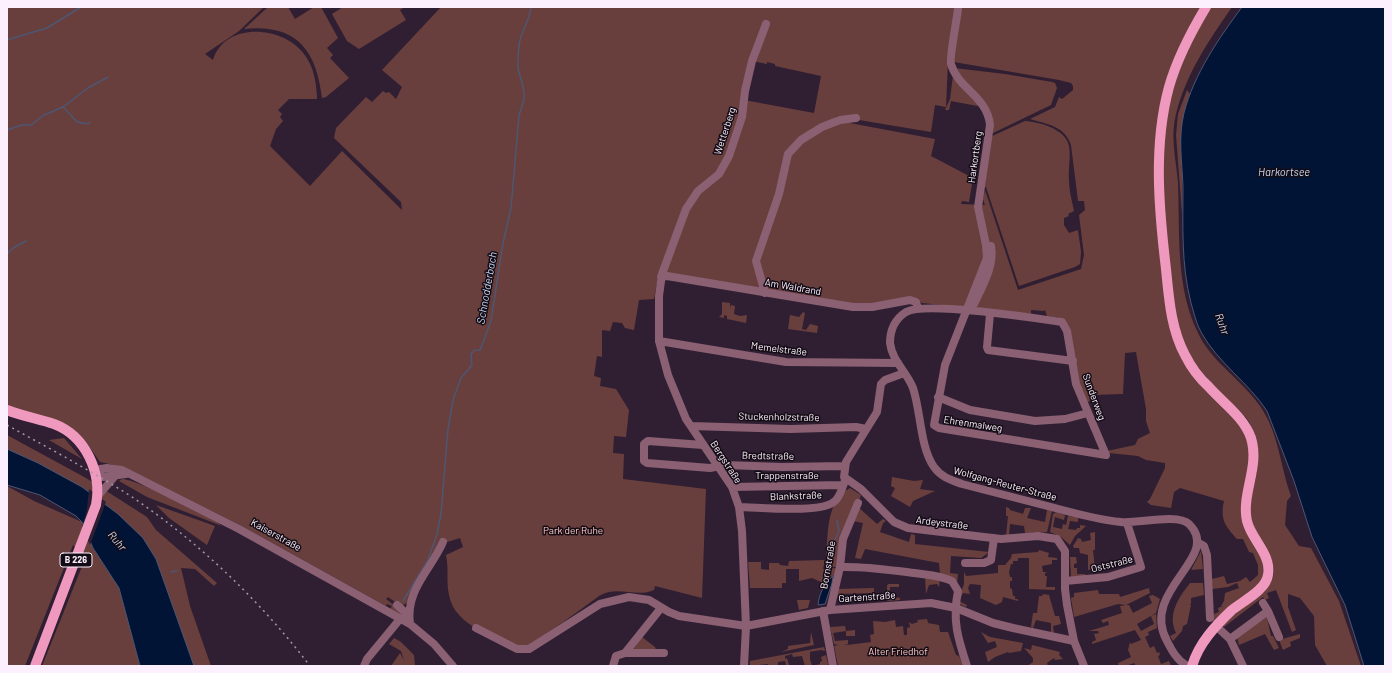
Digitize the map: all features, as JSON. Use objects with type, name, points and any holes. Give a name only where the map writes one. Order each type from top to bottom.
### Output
[{"type":"main road","points":[[1192,666],[1199,649],[1216,626],[1263,585],[1268,576],[1269,567],[1250,531],[1246,519],[1254,458],[1251,438],[1240,418],[1199,377],[1180,345],[1172,320],[1162,238],[1160,175],[1162,131],[1166,102],[1181,54],[1206,7]]},
{"type":"main road","name":"B 226","points":[[7,410],[54,424],[71,433],[85,449],[96,467],[97,497],[86,531],[35,666]]},
{"type":"street","name":"Harkortberg","points":[[958,9],[950,63],[955,73],[983,104],[989,116],[990,125],[978,201],[987,254],[967,310]]},
{"type":"street","name":"Wetterberg","points":[[661,277],[686,209],[698,192],[719,174],[729,156],[742,117],[745,91],[752,61],[766,24]]},
{"type":"street","points":[[766,293],[756,261],[778,194],[788,154],[801,140],[822,127],[840,120],[856,118]]},
{"type":"street","name":"Am Waldrand","points":[[661,277],[667,276],[853,307],[872,307],[910,300],[916,302],[918,308]]},
{"type":"street","name":"Bergstraße","points":[[661,277],[659,296],[659,341],[666,368],[683,413],[690,426],[732,487],[739,507],[746,626],[744,666]]},
{"type":"street","points":[[918,308],[967,310],[990,314],[988,350],[1073,360]]},
{"type":"street","name":"Wolfgang-Reuter-Straße","points":[[918,308],[903,314],[893,328],[890,344],[892,353],[913,388],[928,455],[934,467],[945,478],[962,484],[1094,518],[1127,523],[1169,519],[1180,520],[1188,524],[1195,533],[1197,542]]},
{"type":"street","name":"Ehrenmalweg","points":[[967,310],[945,365],[934,425],[937,428],[1106,455]]},
{"type":"street","name":"Sunderweg","points":[[990,314],[1062,322],[1068,330],[1076,384],[1106,455]]},
{"type":"street","name":"Memelstraße","points":[[659,341],[786,362],[898,364]]},
{"type":"street","points":[[844,482],[844,466],[877,412],[879,391],[882,381],[904,373]]},
{"type":"street","points":[[938,398],[970,410],[1035,421],[1065,419],[1088,413]]},
{"type":"street","name":"Stuckenholzstraße","points":[[690,426],[791,429],[850,427],[866,429]]},
{"type":"street","name":"Bredtstraße","points":[[703,445],[648,441],[644,444],[644,461],[654,464],[710,468],[718,466],[844,466]]},
{"type":"street","points":[[96,467],[103,477],[126,474]]},
{"type":"street","name":"Kaiserstraße","points":[[96,467],[122,470],[126,474],[240,529],[400,620],[410,620],[453,666]]},
{"type":"street","points":[[97,497],[115,476]]},
{"type":"street","name":"Trappenstraße","points":[[732,487],[844,482]]},
{"type":"street","name":"Blankstraße","points":[[739,507],[813,508],[827,506],[836,500],[844,482]]},
{"type":"street","name":"Ardeystraße","points":[[844,482],[861,489],[898,524],[924,532],[1008,539],[1030,536],[1048,536],[1057,539],[1065,551],[1065,589],[1074,641],[1084,666]]},
{"type":"street","name":"Bornstraße","points":[[834,666],[827,610],[840,567],[843,539],[858,503]]},
{"type":"street","name":"Oststraße","points":[[1065,581],[1108,577],[1141,567],[1127,523]]},
{"type":"street","points":[[965,563],[984,563],[991,560],[994,538]]},
{"type":"street","points":[[410,620],[413,593],[420,579],[438,554],[442,542]]},
{"type":"street","points":[[1187,666],[1174,655],[1165,639],[1161,627],[1161,615],[1168,592],[1193,559],[1197,542],[1204,546],[1207,555],[1210,618]]},
{"type":"street","points":[[840,567],[859,566],[946,577],[952,581],[958,591],[955,629],[968,666]]},
{"type":"street","name":"Gartenstraße","points":[[476,628],[517,649],[525,650],[536,646],[606,601],[621,598],[637,597],[649,600],[661,608],[679,616],[746,626],[827,610],[930,603],[956,608],[993,623],[1074,641]]},
{"type":"street","points":[[1263,603],[1279,637]]},
{"type":"street","points":[[397,605],[410,620]]},
{"type":"street","points":[[614,662],[625,653],[661,608]]},
{"type":"street","points":[[1230,639],[1268,611]]},
{"type":"street","points":[[364,666],[367,660],[400,620]]},
{"type":"street","points":[[1216,626],[1230,639],[1243,666]]},
{"type":"street","points":[[625,653],[664,653]]},
{"type":"green space","name":"Park der Ruhe","points":[[7,7],[264,7],[239,31],[205,54],[213,60],[219,47],[229,39],[242,34],[255,32],[269,33],[283,38],[295,45],[304,54],[312,69],[317,91],[317,99],[289,99],[278,110],[282,114],[280,117],[283,121],[276,129],[270,146],[310,186],[342,151],[402,210],[401,202],[334,138],[336,128],[366,97],[372,102],[383,91],[386,93],[389,92],[396,99],[402,87],[382,70],[441,7],[1202,7],[1184,41],[1158,143],[1175,338],[1242,426],[1251,452],[1244,503],[1264,567],[1263,578],[1254,589],[1213,622],[1214,614],[1219,612],[1218,608],[1223,606],[1221,606],[1224,601],[1225,593],[1239,588],[1237,583],[1228,587],[1212,589],[1212,579],[1224,576],[1227,584],[1240,581],[1246,577],[1250,582],[1258,575],[1258,565],[1253,553],[1249,552],[1243,539],[1237,539],[1224,522],[1224,501],[1180,488],[1174,492],[1171,508],[1151,505],[1147,502],[1150,499],[1165,468],[1165,463],[1146,460],[1138,456],[1109,453],[1107,451],[1135,445],[1138,439],[1150,433],[1146,421],[1146,409],[1136,352],[1125,353],[1123,394],[1091,395],[1090,401],[1086,403],[1079,385],[1070,331],[1062,319],[1047,316],[1045,310],[1031,310],[1031,314],[922,303],[917,300],[853,305],[659,272],[654,299],[639,300],[634,330],[625,328],[622,323],[613,322],[610,331],[602,330],[602,357],[597,356],[594,376],[601,378],[600,386],[616,389],[629,410],[626,437],[614,436],[613,453],[624,454],[623,479],[706,489],[702,598],[655,586],[654,590],[641,593],[619,591],[606,593],[599,596],[552,630],[523,648],[478,630],[459,615],[453,606],[448,590],[446,555],[463,547],[460,538],[444,543],[418,578],[407,603],[401,606],[388,597],[386,599],[403,612],[404,617],[390,609],[392,606],[387,604],[386,606],[240,525],[124,467],[100,462],[86,442],[71,428],[7,405]],"holes":[[[752,61],[767,64],[767,62],[775,64],[775,66],[821,76],[814,113],[744,100]],[[948,61],[1059,80],[1071,83],[1073,86],[1073,90],[1062,99],[1059,97],[1055,107],[1030,119],[1049,124],[1060,130],[1071,145],[1078,201],[1084,201],[1085,210],[1079,215],[1084,255],[1081,269],[1018,290],[985,190],[983,199],[985,205],[961,204],[962,201],[969,202],[973,178],[931,156],[935,139],[839,121],[838,117],[835,116],[931,132],[935,105],[946,107]]]},
{"type":"green space","points":[[268,7],[288,7],[295,19],[314,7],[321,7],[338,38],[327,48],[333,55],[330,58],[349,78],[326,97],[322,98],[315,66],[308,53],[300,43],[290,36],[277,31],[244,29]]},
{"type":"green space","points":[[343,7],[405,7],[400,10],[406,20],[359,49],[347,41],[332,14]]},
{"type":"green space","points":[[1210,7],[1232,7],[1192,71],[1180,99],[1174,123],[1174,148],[1178,183],[1180,260],[1186,298],[1191,317],[1205,345],[1253,397],[1266,416],[1275,438],[1291,496],[1287,501],[1285,525],[1299,546],[1311,548],[1339,601],[1361,666],[1327,666],[1315,645],[1314,616],[1300,598],[1288,594],[1288,607],[1296,630],[1292,632],[1276,590],[1267,593],[1269,598],[1265,600],[1263,597],[1224,627],[1223,625],[1269,585],[1273,576],[1274,568],[1268,551],[1253,526],[1250,513],[1258,457],[1255,435],[1250,423],[1244,415],[1202,372],[1192,358],[1178,328],[1173,304],[1163,190],[1166,122],[1177,76]]},
{"type":"green space","points":[[954,68],[1005,74],[1052,82],[1055,83],[1057,88],[1051,105],[991,134],[983,107],[951,101],[949,110],[945,110],[950,99]]},
{"type":"green space","points":[[1187,90],[1190,94],[1184,114],[1182,131],[1182,214],[1176,135],[1178,114]]},
{"type":"green space","points":[[1025,121],[1051,128],[1063,135],[1067,140],[1070,150],[1069,177],[1074,211],[1068,214],[1069,216],[1064,218],[1064,225],[1069,233],[1078,230],[1081,252],[1080,264],[1075,267],[1019,286],[985,187],[990,137]]},
{"type":"green space","points":[[722,302],[730,303],[730,308],[731,305],[735,306],[734,314],[740,316],[747,315],[746,323],[727,319],[727,316],[724,315],[724,318],[719,317],[722,314]]},
{"type":"green space","points":[[803,312],[805,313],[802,329],[806,330],[810,324],[818,326],[817,333],[788,329],[790,315],[799,317]]},
{"type":"green space","points":[[7,435],[86,478],[147,517],[156,530],[217,583],[214,586],[195,569],[181,568],[190,606],[211,666],[194,666],[156,559],[142,538],[118,514],[82,487],[38,463],[7,449]]},
{"type":"green space","points":[[64,438],[82,459],[49,440]]},
{"type":"green space","points":[[892,477],[914,481],[923,480],[920,489],[935,491],[913,501],[910,507],[891,496],[895,488],[891,486]]},
{"type":"green space","points":[[122,479],[142,485],[173,499],[204,514],[222,526],[147,497],[119,481]]},
{"type":"green space","points":[[7,486],[34,501],[82,522],[93,548],[119,588],[140,666],[42,666],[85,559],[73,545],[25,666],[7,666]]},
{"type":"green space","points":[[850,488],[861,495],[836,567],[825,567],[831,512],[835,502],[841,494]]},
{"type":"green space","points":[[156,505],[215,526],[207,545],[169,518]]},
{"type":"green space","points":[[858,507],[877,524],[883,519],[886,521],[883,523],[880,532],[909,542],[911,534],[915,535],[915,544],[989,552],[981,558],[951,556],[950,573],[958,574],[957,584],[940,574],[939,563],[865,549],[861,559],[855,558],[863,523],[853,521]]},
{"type":"green space","points":[[1006,507],[1010,510],[1023,514],[1025,508],[1031,508],[1027,518],[1045,522],[1047,510],[1052,511],[1047,532],[1025,533],[1024,526],[1010,524],[1009,535],[1006,536],[1008,516],[1006,516]]},
{"type":"green space","points":[[1056,512],[1065,515],[1064,520],[1055,517],[1053,527],[1062,529],[1063,524],[1066,525],[1068,516],[1078,517],[1078,522],[1070,521],[1068,529],[1076,530],[1077,528],[1080,528],[1080,525],[1086,526],[1075,536],[1070,545],[1061,537],[1050,532],[1053,514]]},
{"type":"green space","points":[[1095,532],[1095,550],[1093,550],[1095,569],[1088,570],[1088,555],[1080,553],[1079,548],[1074,548],[1073,546],[1078,538],[1081,539],[1082,542],[1091,540],[1090,533]]},
{"type":"green space","points":[[1039,550],[1049,553],[1048,557],[1057,558],[1057,560],[1052,560],[1052,564],[1042,566],[1043,572],[1047,572],[1045,573],[1045,576],[1047,576],[1046,587],[1055,587],[1055,590],[1029,589],[1029,558],[1018,558],[1018,561],[1013,561],[1013,564],[1011,564],[1009,572],[1010,577],[1012,577],[1012,581],[1010,581],[1010,588],[1012,589],[1013,596],[1015,596],[1015,599],[1018,599],[1018,601],[1003,597],[1002,602],[996,605],[980,598],[981,585],[970,584],[968,588],[970,594],[963,593],[959,601],[967,605],[966,607],[959,604],[958,600],[964,584],[964,572],[966,576],[998,573],[998,565],[1005,565],[1011,558],[1012,554],[1038,552]]},
{"type":"green space","points":[[1201,551],[1203,569],[1191,570]]},
{"type":"green space","points":[[1070,557],[1076,557],[1077,563],[1074,564],[1074,568],[1077,568],[1077,574],[1085,574],[1086,576],[1071,577]]},
{"type":"green space","points":[[825,560],[823,569],[836,568],[835,574],[823,583],[812,578],[799,581],[799,569],[786,569],[786,583],[782,583],[782,588],[750,588],[748,562],[761,562],[761,569],[769,570],[769,563],[779,563],[780,565],[788,566],[789,561]]},
{"type":"green space","points":[[925,577],[940,579],[939,587],[937,584],[929,585],[926,594]]},
{"type":"green space","points":[[1190,583],[1203,583],[1204,595],[1191,598],[1187,624],[1183,626],[1182,631],[1173,641],[1170,636],[1176,633],[1173,619],[1176,606],[1178,600]]},
{"type":"green space","points":[[888,584],[899,584],[899,587],[890,587],[890,596],[900,598],[900,600],[887,601]]},
{"type":"green space","points":[[874,588],[874,593],[839,594],[838,598],[836,598],[837,589]]},
{"type":"green space","points":[[1149,588],[1150,593],[1126,605],[1118,604],[1074,617],[1070,592],[1071,598],[1074,597],[1074,593],[1098,590],[1099,594],[1119,594],[1120,597]]},
{"type":"green space","points":[[1043,594],[1049,595],[1055,616],[1059,616],[1061,624],[1053,626],[1054,633],[1051,632],[1051,623],[1036,620],[1033,628],[1031,627],[1033,613],[1037,613],[1039,596],[1042,596]]},
{"type":"green space","points":[[1153,595],[1160,599],[1156,613],[1137,624],[1141,631],[1154,624],[1151,616],[1156,614],[1157,628],[1148,632],[1149,635],[1145,637],[1150,648],[1154,646],[1157,653],[1159,652],[1160,655],[1158,656],[1161,664],[1169,661],[1171,666],[1136,666],[1134,663],[1126,666],[1119,666],[1118,663],[1131,657],[1128,650],[1130,642],[1131,644],[1141,640],[1135,630],[1092,644],[1092,642],[1096,640],[1094,634],[1099,633],[1098,631],[1089,631],[1109,625],[1108,621],[1103,623],[1101,620],[1122,613],[1120,606],[1129,605],[1133,613],[1152,603],[1149,596]]},
{"type":"green space","points":[[797,600],[810,600],[808,608],[799,610]]},
{"type":"green space","points":[[1267,618],[1271,636],[1273,636],[1279,648],[1274,650],[1265,634],[1239,645],[1237,637]]},
{"type":"green space","name":"Alter Friedhof","points":[[927,619],[928,623],[939,625],[940,632],[948,632],[956,655],[959,656],[963,666],[838,666],[834,646],[838,645],[834,644],[830,627],[845,626],[846,631],[833,633],[835,641],[848,640],[848,644],[844,645],[871,642],[870,635],[874,634],[873,621],[885,622],[895,620],[896,627],[903,626],[904,635],[907,635],[907,628],[910,627],[909,622],[912,624],[918,622],[917,620]]},
{"type":"green space","points":[[855,630],[855,636],[846,636],[846,631]]},
{"type":"green space","points":[[811,632],[814,645],[781,652],[788,649],[788,646],[810,643]]},
{"type":"green space","points":[[981,632],[990,637],[1023,643],[1021,651],[1008,652],[995,657],[988,662],[985,652],[997,647],[995,641],[988,643]]},
{"type":"green space","points":[[1300,634],[1300,638],[1290,642],[1291,646],[1283,650],[1279,640]]},
{"type":"green space","points":[[642,637],[655,647],[656,650],[633,650]]},
{"type":"green space","points":[[394,638],[401,642],[414,655],[415,666],[391,666],[400,653],[404,660],[401,651],[389,644]]},
{"type":"green space","points":[[1032,645],[1060,652],[1059,655],[1063,659],[1055,660],[1054,658],[1047,663],[1048,666],[1027,666],[1033,662],[1033,658],[1024,648],[1031,650]]},
{"type":"green space","points":[[824,647],[825,651],[821,650],[809,652],[812,666],[805,666],[802,656],[793,657],[792,654],[785,656],[785,659],[787,658],[789,665],[786,665],[785,661],[778,662],[778,665],[769,666],[768,664],[750,666],[750,661]]},
{"type":"green space","points":[[826,655],[827,666],[812,666],[820,664],[822,661],[821,657]]},
{"type":"water","name":"Harkortsee","points":[[1242,7],[1385,7],[1385,666],[1364,666],[1345,605],[1312,537],[1294,481],[1267,411],[1208,343],[1196,322],[1191,303],[1183,245],[1183,186],[1181,159],[1182,122],[1188,99],[1201,70],[1216,44]]},
{"type":"water","name":"Ruhr","points":[[7,449],[38,463],[82,487],[118,514],[143,538],[156,559],[194,666],[140,666],[119,588],[93,548],[82,522],[76,516],[40,495],[7,485]]},
{"type":"water","points":[[833,576],[825,604],[818,605],[822,589]]},
{"type":"pier","points":[[89,489],[106,502],[90,545],[82,527],[87,509]]},
{"type":"waterway","points":[[7,40],[47,28],[81,7]]},
{"type":"waterway","name":"Schnodderbach","points":[[403,601],[428,560],[437,534],[441,514],[448,429],[453,400],[461,378],[472,365],[471,354],[475,350],[480,350],[491,321],[503,243],[511,208],[519,116],[524,100],[524,90],[518,68],[519,48],[521,36],[529,17],[531,7]]},
{"type":"waterway","points":[[7,130],[22,125],[31,125],[44,115],[63,107],[88,88],[108,77]]},
{"type":"waterway","points":[[63,107],[77,122],[85,124],[90,123]]},
{"type":"waterway","points":[[7,254],[13,248],[26,241]]},
{"type":"waterway","points":[[835,540],[839,531],[837,520]]},
{"type":"waterway","name":"Schnodderbach","points":[[171,572],[177,571]]},
{"type":"railway","points":[[7,425],[72,461],[135,499],[184,536],[207,555],[251,597],[310,666]]}]
